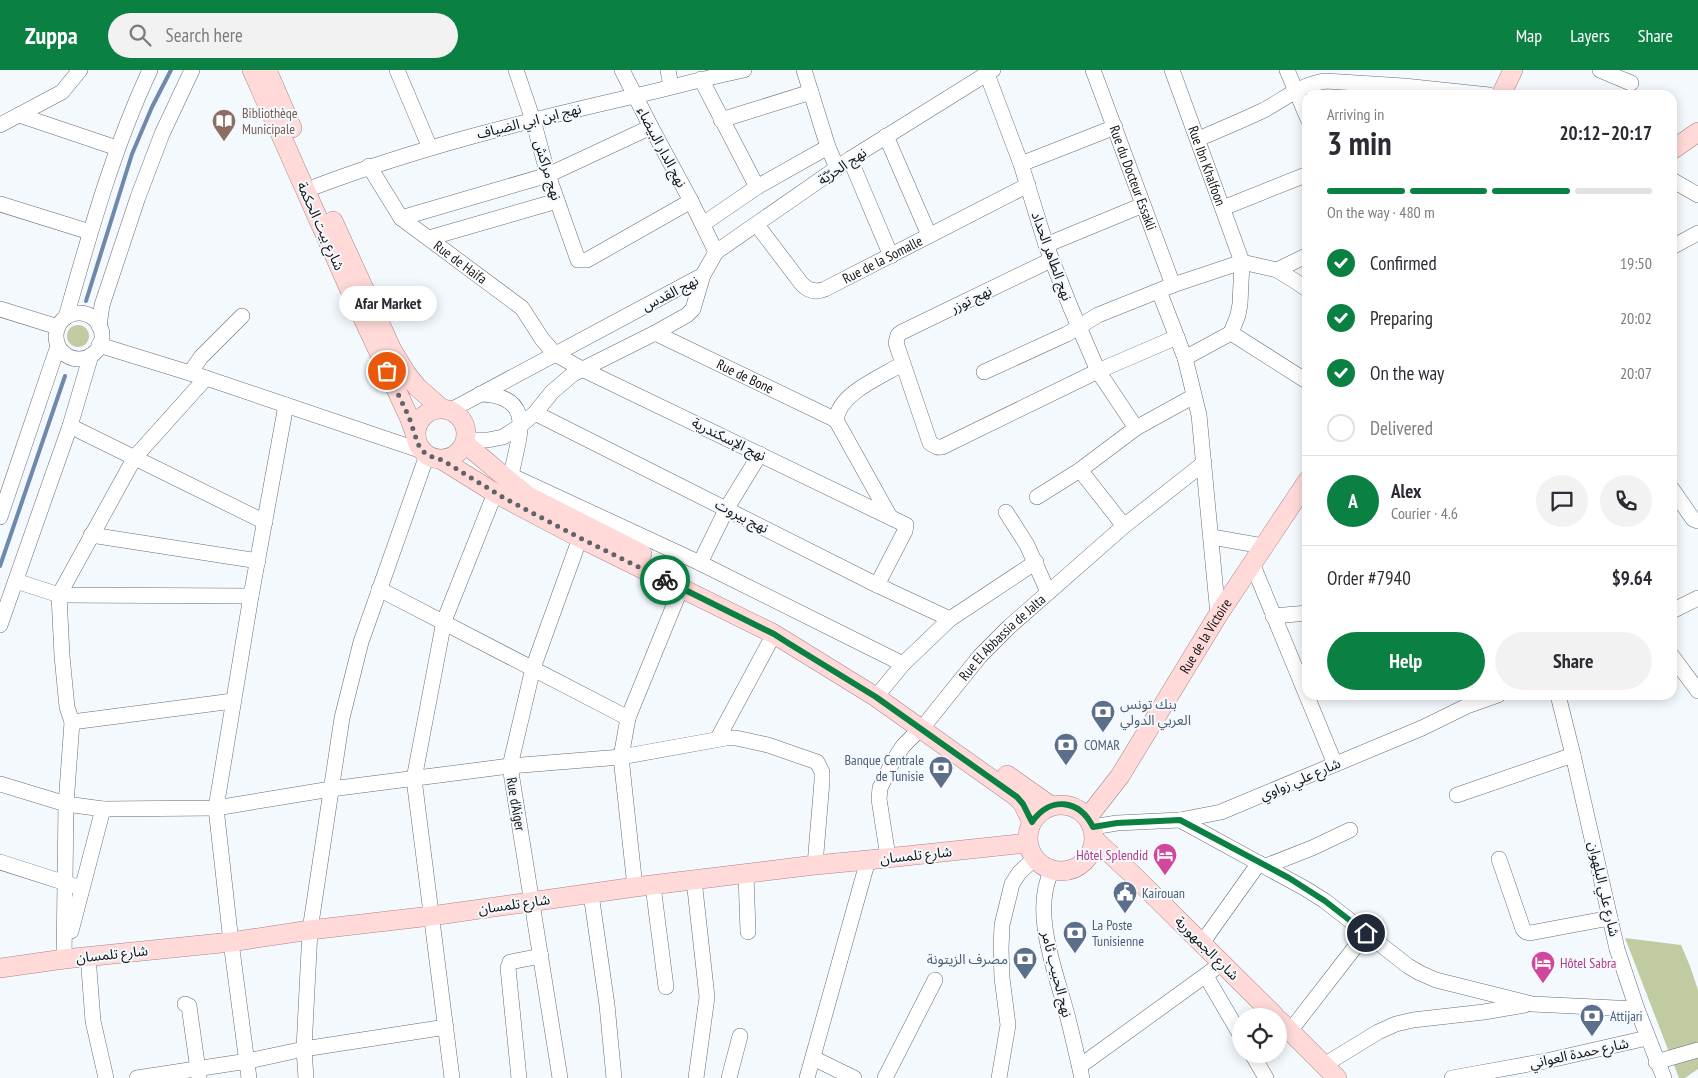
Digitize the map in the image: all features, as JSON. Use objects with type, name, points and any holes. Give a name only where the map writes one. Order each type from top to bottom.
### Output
[{"type":"main road","name":"شارع بيت الحكمة","points":[[252,70],[348,286],[409,417],[427,450]]},
{"type":"main road","name":"شارع بيت الحكمة","points":[[267,70],[317,186],[392,350],[417,387],[461,418],[466,428],[465,442]]},
{"type":"main road","points":[[1503,90],[1513,70]]},
{"type":"main road","points":[[1677,147],[1698,132]]},
{"type":"main road","points":[[446,409],[433,410],[426,414],[416,428],[427,450],[495,493],[580,538],[774,634],[879,694]]},
{"type":"main road","points":[[427,450],[451,457],[459,452],[465,442],[504,473],[513,484],[528,496],[780,626],[923,725],[1017,797],[1023,804],[1032,822]]},
{"type":"main road","name":"Rue de la Victoire","points":[[1092,828],[1120,776],[1218,615],[1302,488]]},
{"type":"main road","points":[[923,725],[1051,806]]},
{"type":"main road","points":[[1061,804],[1080,810],[1092,828],[1092,849],[1088,858],[1081,865],[1062,871],[1052,870],[1043,865],[1032,850],[1028,832],[1037,815],[1051,806],[1061,804]]},
{"type":"main road","name":"شارع الجمهورية","points":[[1092,828],[1131,873],[1267,1008]]},
{"type":"main road","name":"شارع تلمسان","points":[[0,968],[88,956],[231,942],[310,930],[431,916],[644,886],[815,865],[888,857],[1032,850]]},
{"type":"main road","points":[[1287,1029],[1330,1072]]},
{"type":"street","points":[[0,125],[62,92],[80,70]]},
{"type":"street","points":[[0,517],[58,346],[56,333],[62,322],[117,148],[135,101],[150,70]]},
{"type":"street","points":[[99,326],[102,305],[138,197],[162,134],[192,70]]},
{"type":"street","points":[[397,70],[430,148]]},
{"type":"street","name":"نهج مراكش","points":[[516,70],[533,120],[548,175],[578,260],[587,260],[691,201]]},
{"type":"street","name":"نهج الدار البيضاء","points":[[622,70],[716,252]]},
{"type":"street","points":[[668,70],[671,86]]},
{"type":"street","name":"نهج ابن ابي الضياف","points":[[317,186],[370,166],[533,120],[744,70]]},
{"type":"street","points":[[804,70],[828,147],[837,168]]},
{"type":"street","name":"Rue du Docteur Essakli","points":[[1093,70],[1173,285]]},
{"type":"street","name":"Rue Ibn Khalfoon","points":[[1172,70],[1242,262]]},
{"type":"street","points":[[1287,70],[1302,106]]},
{"type":"street","points":[[1600,70],[1631,84]]},
{"type":"street","name":"نهج الحرّيّة","points":[[703,275],[716,252],[850,159],[990,72]]},
{"type":"street","name":"نهج الطاهر الحداد","points":[[990,72],[1051,260],[1098,371],[1136,428]]},
{"type":"street","points":[[701,79],[757,187]]},
{"type":"street","points":[[1198,140],[1264,110],[1295,90],[1316,82],[1338,80],[1432,90]]},
{"type":"street","points":[[722,120],[811,92]]},
{"type":"street","points":[[19,115],[117,148]]},
{"type":"street","points":[[401,218],[548,175],[651,127]]},
{"type":"street","points":[[1021,164],[1115,127]]},
{"type":"street","points":[[886,136],[929,235]]},
{"type":"street","points":[[703,224],[757,187],[828,147]]},
{"type":"street","points":[[850,159],[891,256]]},
{"type":"street","name":"Rue de Haifa","points":[[370,166],[401,218],[522,308],[542,339],[555,354]]},
{"type":"street","points":[[1223,208],[1302,176]]},
{"type":"street","points":[[1677,183],[1698,195]]},
{"type":"street","name":"Rue de la Somalle","points":[[757,225],[801,284],[813,291],[825,289],[1028,185]]},
{"type":"street","points":[[429,238],[557,201]]},
{"type":"street","points":[[0,204],[90,232]]},
{"type":"street","points":[[1046,245],[1143,205]]},
{"type":"street","points":[[1677,244],[1698,233]]},
{"type":"street","points":[[1277,270],[1302,258]]},
{"type":"street","name":"نهج توزر","points":[[902,364],[896,342],[898,335],[902,332],[1051,260]]},
{"type":"street","points":[[1185,358],[1231,333],[1240,304],[1242,262]]},
{"type":"street","points":[[984,372],[1067,334],[1098,315],[1173,285],[1242,262],[1277,270],[1302,286]]},
{"type":"street","name":"نهج القدس","points":[[446,409],[480,394],[703,275]]},
{"type":"street","name":"نهج القدس","points":[[465,442],[495,440],[503,437],[535,413],[564,380],[687,315],[693,309],[703,275]]},
{"type":"street","points":[[1159,291],[1185,358],[1200,422],[1218,615]]},
{"type":"street","points":[[0,309],[62,322],[78,313],[85,314],[95,320],[101,332],[0,625]]},
{"type":"street","points":[[190,373],[201,357],[242,316]]},
{"type":"street","name":"Rue de Bone","points":[[655,333],[836,420]]},
{"type":"street","points":[[1231,333],[1302,378]]},
{"type":"street","points":[[877,585],[906,526],[896,520],[836,420],[837,412],[845,400],[902,364],[930,443],[937,448],[1098,371],[1177,337]]},
{"type":"street","points":[[58,346],[72,358],[85,357],[95,350],[190,373],[427,450],[361,642],[344,708],[310,930],[304,1049],[306,1078]]},
{"type":"street","name":"نهج الإسكندرية","points":[[555,354],[582,369],[896,520]]},
{"type":"street","points":[[64,959],[66,804],[72,722],[66,698],[59,595],[134,457],[206,378]]},
{"type":"street","points":[[480,394],[493,394],[509,400],[518,411],[520,426],[504,473],[700,564],[902,664]]},
{"type":"street","points":[[1038,497],[1080,470],[1136,428],[1194,396]]},
{"type":"street","points":[[250,1078],[231,942],[216,808],[251,596],[286,405]]},
{"type":"street","name":"نهج بيروت","points":[[535,413],[877,585],[950,619]]},
{"type":"street","points":[[70,426],[265,522]]},
{"type":"street","points":[[700,564],[727,508],[760,454]]},
{"type":"street","name":"Rue El Abbassia de Jalta","points":[[888,857],[879,799],[880,788],[903,746],[923,725],[980,656],[1009,627],[1124,526],[1204,463]]},
{"type":"street","points":[[1080,470],[1124,526]]},
{"type":"street","points":[[452,1078],[414,779],[444,621],[495,493]]},
{"type":"street","points":[[1677,496],[1693,520],[1698,521]]},
{"type":"street","points":[[1006,512],[1036,562],[1048,592]]},
{"type":"street","points":[[91,535],[258,561]]},
{"type":"street","points":[[1212,537],[1263,546]]},
{"type":"street","name":"Rue d'Aiger","points":[[560,1078],[510,766],[533,668],[580,538]]},
{"type":"street","points":[[879,694],[902,664],[950,619],[1036,562]]},
{"type":"street","points":[[1252,563],[1302,685]]},
{"type":"street","points":[[16,581],[59,595],[251,596]]},
{"type":"street","points":[[379,588],[628,718]]},
{"type":"street","points":[[666,987],[644,886],[621,757],[628,718],[681,588]]},
{"type":"street","points":[[1677,608],[1698,598]]},
{"type":"street","points":[[1273,616],[1302,614]]},
{"type":"street","points":[[718,738],[774,634]]},
{"type":"street","points":[[1677,663],[1698,690]]},
{"type":"street","points":[[1308,700],[1335,764]]},
{"type":"street","name":"شارع علي البلهوان","points":[[1559,700],[1617,948],[1660,1074]]},
{"type":"street","points":[[72,722],[233,701]]},
{"type":"street","name":"شارع علي زواوي","points":[[1092,828],[1117,823],[1180,820],[1227,810],[1422,728],[1465,701]]},
{"type":"street","points":[[0,784],[66,804],[103,809],[216,808],[331,789],[510,766],[621,757],[718,738],[736,738],[817,762],[822,772],[822,781],[815,865]]},
{"type":"street","points":[[1457,795],[1573,756]]},
{"type":"street","points":[[64,959],[103,809]]},
{"type":"street","points":[[1180,820],[1289,878],[1319,897],[1408,966],[1420,973],[1456,986],[1532,1004],[1637,1009]]},
{"type":"street","points":[[1202,943],[1262,865],[1312,848],[1350,830]]},
{"type":"street","points":[[999,1078],[1008,1025],[1002,978],[1002,925],[1012,884],[1032,850]]},
{"type":"street","points":[[1499,859],[1523,929],[1526,932],[1530,933],[1610,918]]},
{"type":"street","points":[[807,1078],[868,860]]},
{"type":"street","points":[[0,862],[65,884],[82,887]]},
{"type":"street","name":"نهج الحبيب ثامر","points":[[1052,870],[1047,879],[1044,894],[1043,908],[1047,939],[1081,1072]]},
{"type":"street","points":[[746,874],[748,932]]},
{"type":"street","points":[[694,880],[707,997],[696,1078]]},
{"type":"street","points":[[591,894],[607,1005],[614,1078]]},
{"type":"street","points":[[1287,1023],[1366,933]]},
{"type":"street","points":[[88,956],[93,1021],[106,1078]]},
{"type":"street","points":[[519,1078],[508,968],[510,962],[541,956]]},
{"type":"street","points":[[1081,1072],[1222,964]]},
{"type":"street","points":[[1206,976],[1232,1021]]},
{"type":"street","points":[[885,1078],[935,980]]},
{"type":"street","points":[[185,1004],[189,1006],[198,1073]]},
{"type":"street","points":[[1330,1072],[1378,1032],[1396,1024],[1412,1020],[1477,1013],[1532,1004]]},
{"type":"street","points":[[136,1078],[198,1073],[304,1049],[446,1027]]},
{"type":"street","points":[[729,1078],[740,1036]]},
{"type":"street","name":"شارع حمدة العواني","points":[[1452,1078],[1579,1054],[1648,1038]]},
{"type":"street","points":[[1660,1074],[1698,1050]]},
{"type":"street","points":[[813,1058],[854,1078]]},
{"type":"street","points":[[1257,1063],[1266,1078]]},
{"type":"green space","points":[[78,325],[86,328],[89,336],[86,344],[78,347],[70,344],[67,336],[70,328]]},
{"type":"green space","points":[[1625,938],[1681,945],[1690,966],[1698,990],[1698,1069],[1685,1078],[1679,1078]]},
{"type":"waterway","points":[[86,301],[132,154],[152,107],[171,70]]},
{"type":"waterway","points":[[0,566],[65,376]]},
{"type":"way so far","points":[[387,371],[409,417],[418,444],[427,455],[442,460],[504,498],[665,580]]},
{"type":"place","name":"Bibliothèqe Municipale","points":[[224,142]]},
{"type":"place","name":"Afar Market","points":[[387,371]]},
{"type":"place","name":"بنك تونس العربي الدولي","points":[[1103,733]]},
{"type":"place","name":"COMAR","points":[[1066,766]]},
{"type":"place","name":"Banque Centrale de Tunisie","points":[[941,789]]},
{"type":"place","name":"Hôtel Splendid","points":[[1165,876]]},
{"type":"place","name":"Kairouan","points":[[1125,914]]},
{"type":"place","name":"La Poste Tunisienne","points":[[1075,954]]},
{"type":"place","name":"مصرف الزيتونة","points":[[1025,980]]},
{"type":"place","name":"Hôtel Sabra","points":[[1543,984]]},
{"type":"place","name":"Attijari","points":[[1592,1037]]},
{"type":"route","points":[[665,580],[774,634],[876,697],[1017,797],[1023,804],[1032,822],[1043,810],[1061,804],[1080,810],[1088,817],[1093,827],[1117,823],[1180,820],[1289,878],[1325,901],[1366,933]]}]
